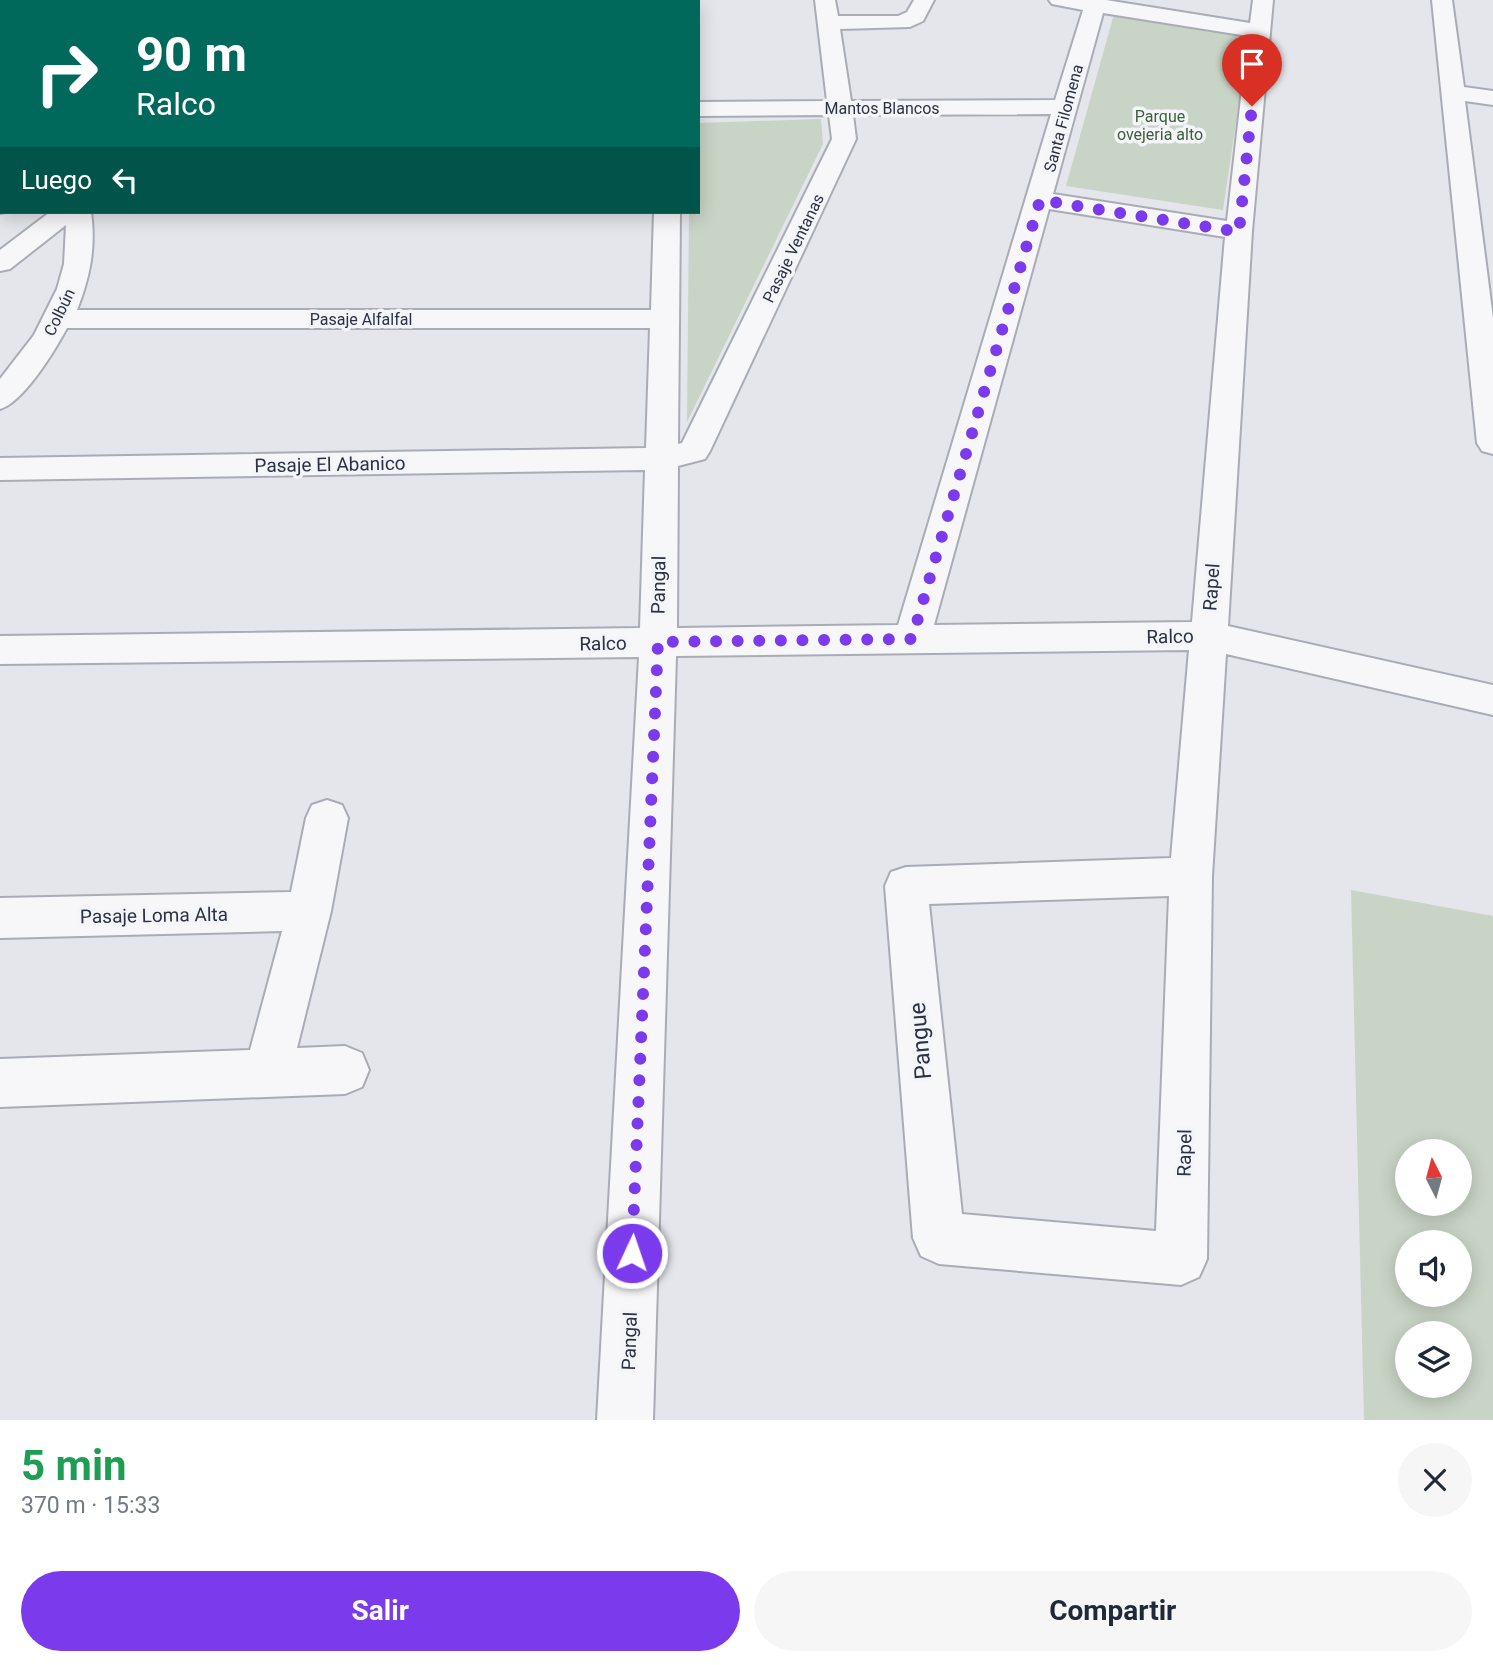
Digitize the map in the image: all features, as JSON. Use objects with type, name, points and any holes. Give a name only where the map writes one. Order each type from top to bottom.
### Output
[{"type":"street","points":[[827,12],[902,22],[915,16],[924,0]]},
{"type":"street","points":[[1059,0],[1261,16]]},
{"type":"street","points":[[1442,0],[1493,443]]},
{"type":"street","name":"Santa Filomena","points":[[912,639],[1095,3]]},
{"type":"street","name":"Pasaje Ventanas","points":[[660,459],[694,451],[830,174],[844,139],[827,12]]},
{"type":"street","name":"Rapel","points":[[1181,1259],[1191,876],[1239,232],[1261,16]]},
{"type":"street","points":[[1454,93],[1493,98]]},
{"type":"street","name":"Mantos Blancos","points":[[700,109],[1066,107]]},
{"type":"street","points":[[1040,200],[1239,232]]},
{"type":"street","points":[[0,263],[63,214]]},
{"type":"street","name":"Colbún","points":[[0,399],[41,348],[58,319],[77,269],[81,246],[78,214]]},
{"type":"street","name":"Pangal","points":[[625,1420],[658,642],[667,214]]},
{"type":"street","name":"Pasaje Alfalfal","points":[[58,319],[664,318]]},
{"type":"street","name":"Pasaje El Abanico","points":[[0,469],[660,459]]},
{"type":"street","name":"Ralco","points":[[0,650],[1208,636],[1493,700]]},
{"type":"street","points":[[267,1073],[309,911],[327,818]]},
{"type":"street","name":"Pangue","points":[[1181,1259],[939,1238],[906,887],[1191,876]]},
{"type":"street","name":"Pasaje Loma Alta","points":[[0,918],[309,911]]},
{"type":"street","points":[[0,1083],[345,1070]]},
{"type":"green space","name":"Parque ovejeria alto","points":[[1114,14],[1249,35],[1223,210],[1066,186]]},
{"type":"green space","points":[[821,119],[823,144],[687,422],[689,214],[700,214],[700,123]]},
{"type":"green space","points":[[1351,890],[1493,916],[1493,1420],[1364,1420]]},
{"type":"route","points":[[632,1253],[658,642],[912,639],[1040,200],[1130,212],[1239,232],[1252,106]]}]
